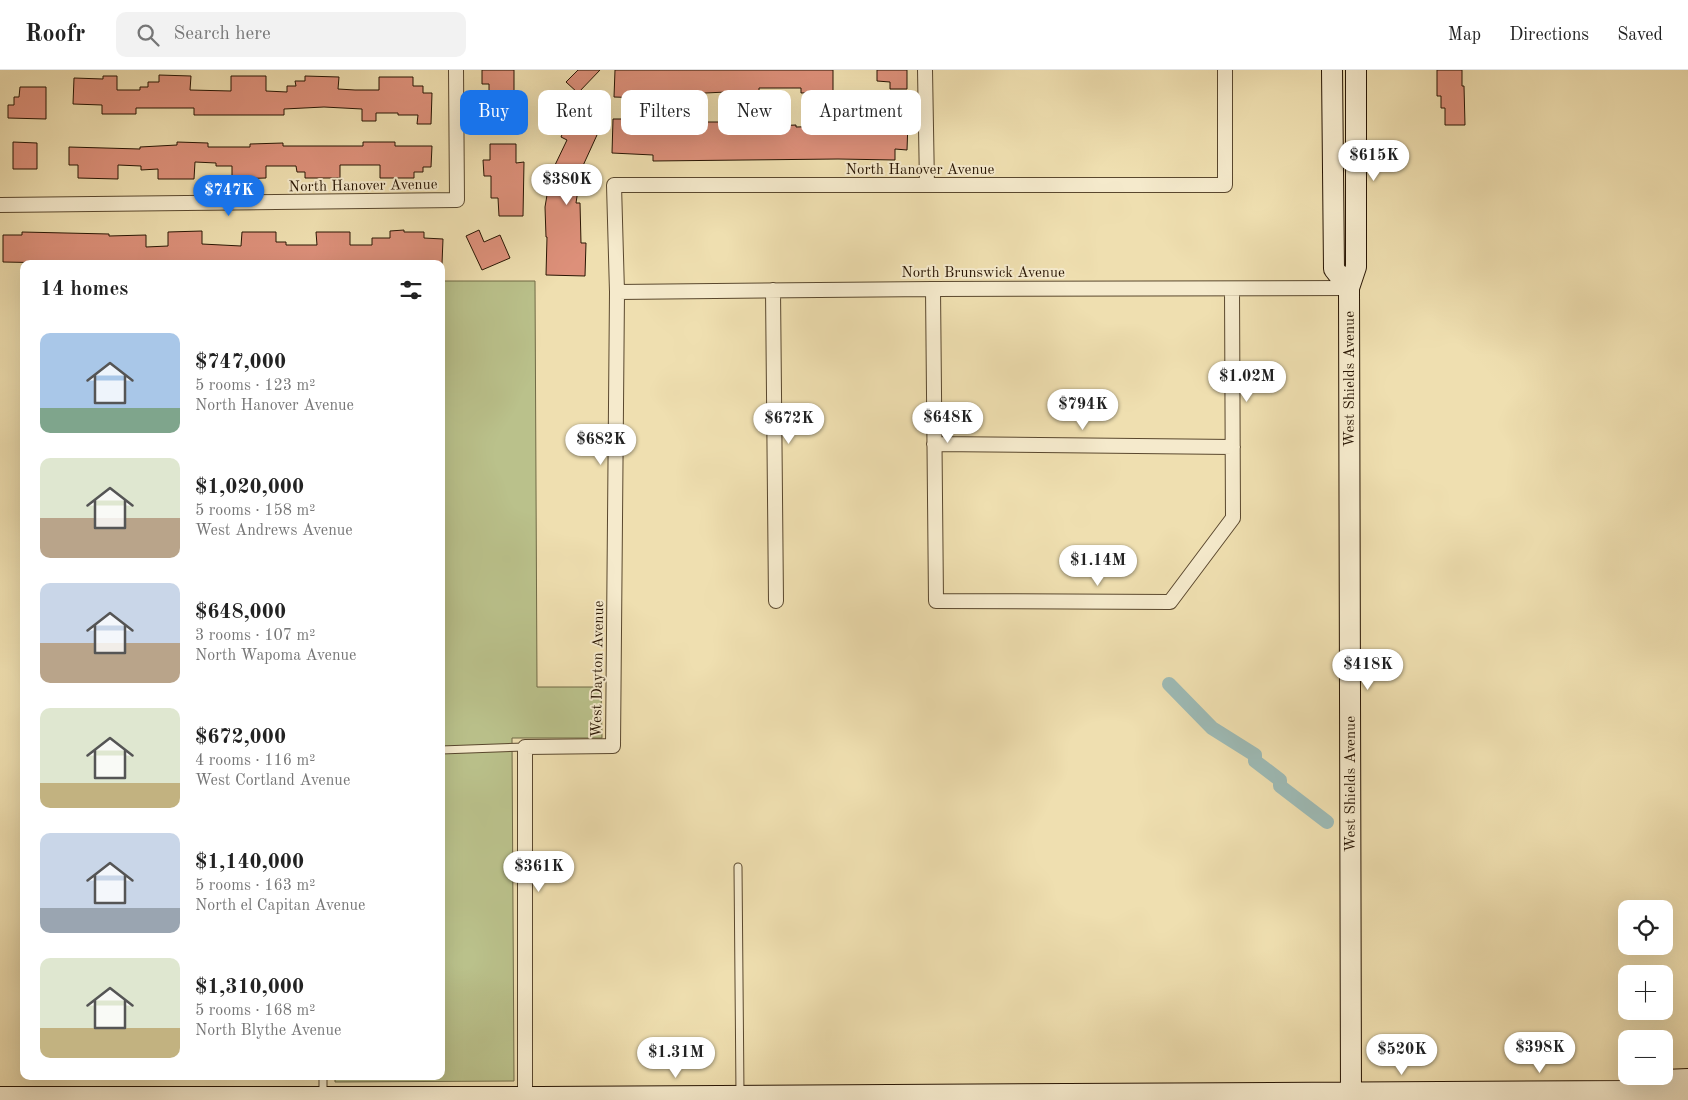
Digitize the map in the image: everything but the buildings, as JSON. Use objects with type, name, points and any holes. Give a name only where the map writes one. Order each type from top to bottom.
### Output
[{"type":"street","name":"North Hanover Avenue","points":[[0,205],[457,200],[456,70]]},
{"type":"street","points":[[926,70],[927,186]]},
{"type":"street","name":"North Hanover Avenue","points":[[614,186],[1225,186],[1225,70]]},
{"type":"street","points":[[1332,70],[1334,269],[1349,288]]},
{"type":"street","name":"West Shields Avenue","points":[[1351,1097],[1349,288],[1356,267],[1356,70]]},
{"type":"street","name":"West Dayton Avenue","points":[[525,748],[613,746],[617,292],[614,186]]},
{"type":"street","points":[[933,288],[936,601],[1170,602],[1232,518],[1232,289]]},
{"type":"street","name":"North Brunswick Avenue","points":[[617,292],[933,288],[1349,288]]},
{"type":"street","points":[[774,290],[776,601]]},
{"type":"street","points":[[934,444],[1233,447]]},
{"type":"street","points":[[525,748],[535,1098]]},
{"type":"street","points":[[1628,1091],[1664,1080],[1688,1079]]},
{"type":"street","points":[[0,1097],[1351,1097],[1628,1091],[1665,1098],[1688,1098]]},
{"type":"lane","points":[[445,750],[525,748]]},
{"type":"lane","points":[[738,867],[740,1096]]},
{"type":"lane","points":[[323,1080],[323,1096]]},
{"type":"green space","points":[[445,281],[535,281],[537,687],[601,687],[602,738],[512,738],[514,1081],[335,1082],[335,1080],[445,1080]]},
{"type":"waterway","points":[[1169,684],[1212,728],[1255,755],[1255,761],[1280,780],[1280,786],[1327,822]]}]
